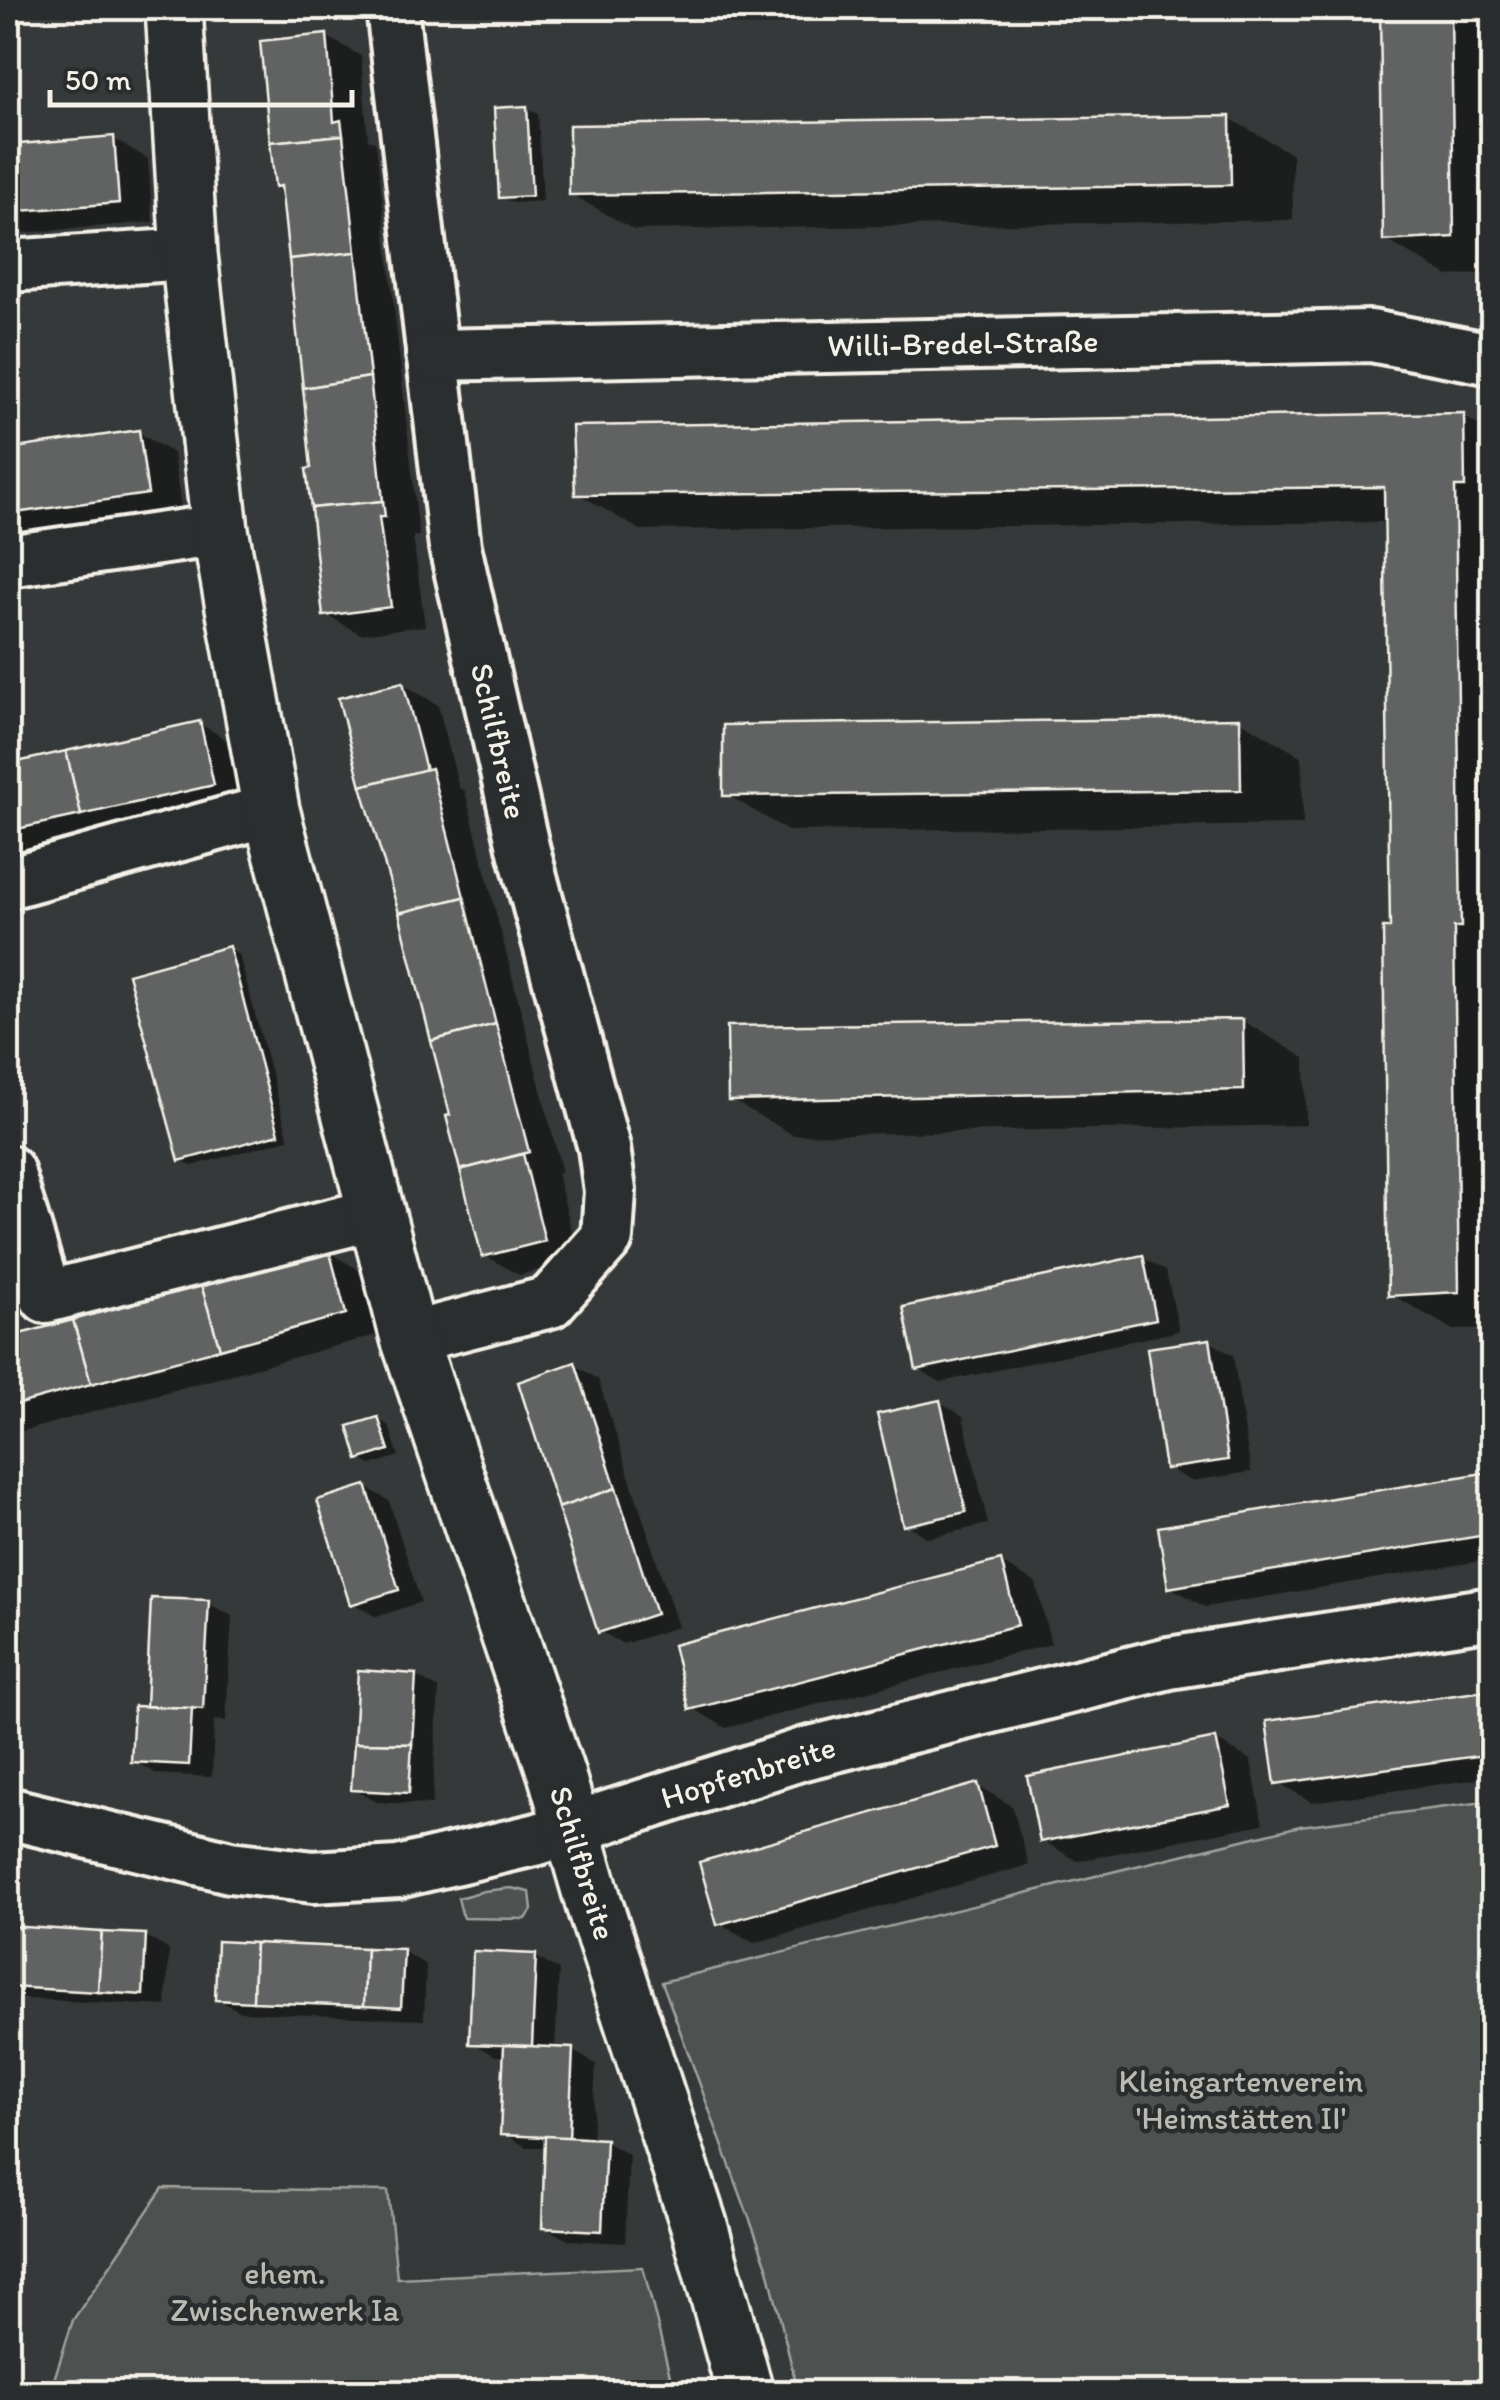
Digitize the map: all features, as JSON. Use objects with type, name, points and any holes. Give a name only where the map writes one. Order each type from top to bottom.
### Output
[{"type":"main road","name":"Schilfbreite","points":[[174,8],[189,254],[220,530],[271,810],[410,1338],[556,1773],[699,2225],[744,2392]]},
{"type":"street","name":"Schilfbreite","points":[[392,8],[456,547],[524,851],[604,1148],[610,1191],[607,1238],[550,1302],[410,1338]]},
{"type":"street","points":[[8,266],[189,254]]},
{"type":"street","name":"Willi-Bredel-Straße","points":[[432,355],[1371,336],[1492,360]]},
{"type":"street","points":[[8,561],[220,530]]},
{"type":"street","points":[[8,883],[271,810]]},
{"type":"street","points":[[8,1171],[46,1297],[375,1214]]},
{"type":"street","name":"Hopfenbreite","points":[[8,1813],[230,1868],[313,1877],[398,1872],[538,1839],[802,1754],[1116,1675],[1168,1663],[1492,1612]]},
{"type":"green space","name":"Kleingartenverein 'Heimstätten II'","points":[[1492,1801],[1492,2392],[798,2392],[768,2269],[662,1982],[1300,1826]]},
{"type":"green space","points":[[511,1888],[530,1892],[532,1910],[526,1919],[463,1918],[458,1898]]},
{"type":"green space","name":"ehem. Zwischenwerk Ia","points":[[163,2188],[388,2191],[397,2278],[643,2267],[674,2392],[50,2392],[73,2320]]},
{"type":"building","points":[[1380,8],[1451,8],[1454,237],[1383,241]]},
{"type":"building","points":[[327,34],[334,122],[341,120],[343,135],[270,142],[260,41]]},
{"type":"building","points":[[527,106],[532,196],[499,198],[494,108]]},
{"type":"building","points":[[1230,116],[1231,185],[569,195],[569,125]]},
{"type":"building","points":[[343,135],[356,252],[289,259],[281,186],[275,187],[270,142]]},
{"type":"building","points":[[114,136],[119,203],[8,212],[8,145]]},
{"type":"building","points":[[356,252],[370,377],[303,388],[289,259]]},
{"type":"building","points":[[370,377],[383,501],[311,508],[303,388]]},
{"type":"building","points":[[1464,413],[1465,487],[1455,487],[1461,927],[1454,927],[1459,1292],[1388,1296],[1383,928],[1390,928],[1384,487],[575,495],[572,426]]},
{"type":"building","points":[[139,430],[148,494],[8,514],[8,449]]},
{"type":"building","points":[[383,501],[385,517],[379,517],[391,607],[323,616],[311,508]]},
{"type":"building","points":[[403,682],[426,770],[361,786],[338,698]]},
{"type":"building","points":[[1240,718],[1241,790],[723,796],[723,725]]},
{"type":"building","points":[[200,721],[214,785],[81,815],[66,751]]},
{"type":"building","points":[[66,751],[81,815],[8,831],[8,764]]},
{"type":"building","points":[[431,768],[464,897],[399,913],[361,786]]},
{"type":"building","points":[[464,897],[496,1024],[431,1041],[399,913]]},
{"type":"building","points":[[229,946],[279,1134],[179,1161],[128,974]]},
{"type":"building","points":[[1243,1019],[1244,1090],[728,1101],[727,1026]]},
{"type":"building","points":[[496,1024],[529,1152],[460,1170],[431,1041]]},
{"type":"building","points":[[523,1154],[545,1241],[482,1257],[460,1170]]},
{"type":"building","points":[[329,1249],[346,1314],[220,1349],[201,1285]]},
{"type":"building","points":[[1143,1255],[1156,1319],[916,1370],[903,1307]]},
{"type":"building","points":[[201,1285],[220,1349],[91,1384],[73,1320]]},
{"type":"building","points":[[73,1320],[91,1384],[8,1407],[8,1337]]},
{"type":"building","points":[[1210,1339],[1228,1460],[1165,1469],[1147,1348]]},
{"type":"building","points":[[575,1362],[616,1488],[558,1508],[518,1382]]},
{"type":"building","points":[[940,1400],[966,1512],[903,1526],[877,1414]]},
{"type":"building","points":[[378,1417],[389,1450],[358,1460],[348,1426]]},
{"type":"building","points":[[1489,1472],[1492,1534],[1168,1588],[1158,1527]]},
{"type":"building","points":[[366,1485],[399,1590],[350,1605],[317,1500]]},
{"type":"building","points":[[616,1488],[656,1614],[598,1633],[558,1508]]},
{"type":"building","points":[[1001,1560],[1018,1625],[689,1710],[673,1645]]},
{"type":"building","points":[[151,1598],[209,1600],[203,1709],[146,1706]]},
{"type":"building","points":[[358,1670],[416,1674],[412,1744],[354,1743]]},
{"type":"building","points":[[1492,1690],[1492,1754],[1275,1784],[1266,1721]]},
{"type":"building","points":[[134,1706],[192,1708],[189,1765],[131,1762]]},
{"type":"building","points":[[1216,1738],[1230,1805],[1040,1842],[1027,1776]]},
{"type":"building","points":[[354,1743],[412,1744],[409,1793],[351,1790]]},
{"type":"building","points":[[978,1783],[995,1846],[717,1925],[699,1862]]},
{"type":"building","points":[[8,1926],[102,1932],[98,1992],[8,1987]]},
{"type":"building","points":[[102,1932],[146,1934],[143,1995],[98,1992]]},
{"type":"building","points":[[217,1941],[255,1943],[253,2002],[215,2000]]},
{"type":"building","points":[[255,1943],[366,1948],[364,2006],[253,2002]]},
{"type":"building","points":[[366,1948],[404,1949],[401,2008],[364,2006]]},
{"type":"building","points":[[473,1951],[536,1954],[532,2046],[469,2044]]},
{"type":"building","points":[[504,2045],[573,2048],[569,2138],[500,2135]]},
{"type":"building","points":[[545,2136],[606,2139],[602,2231],[542,2228]]}]
